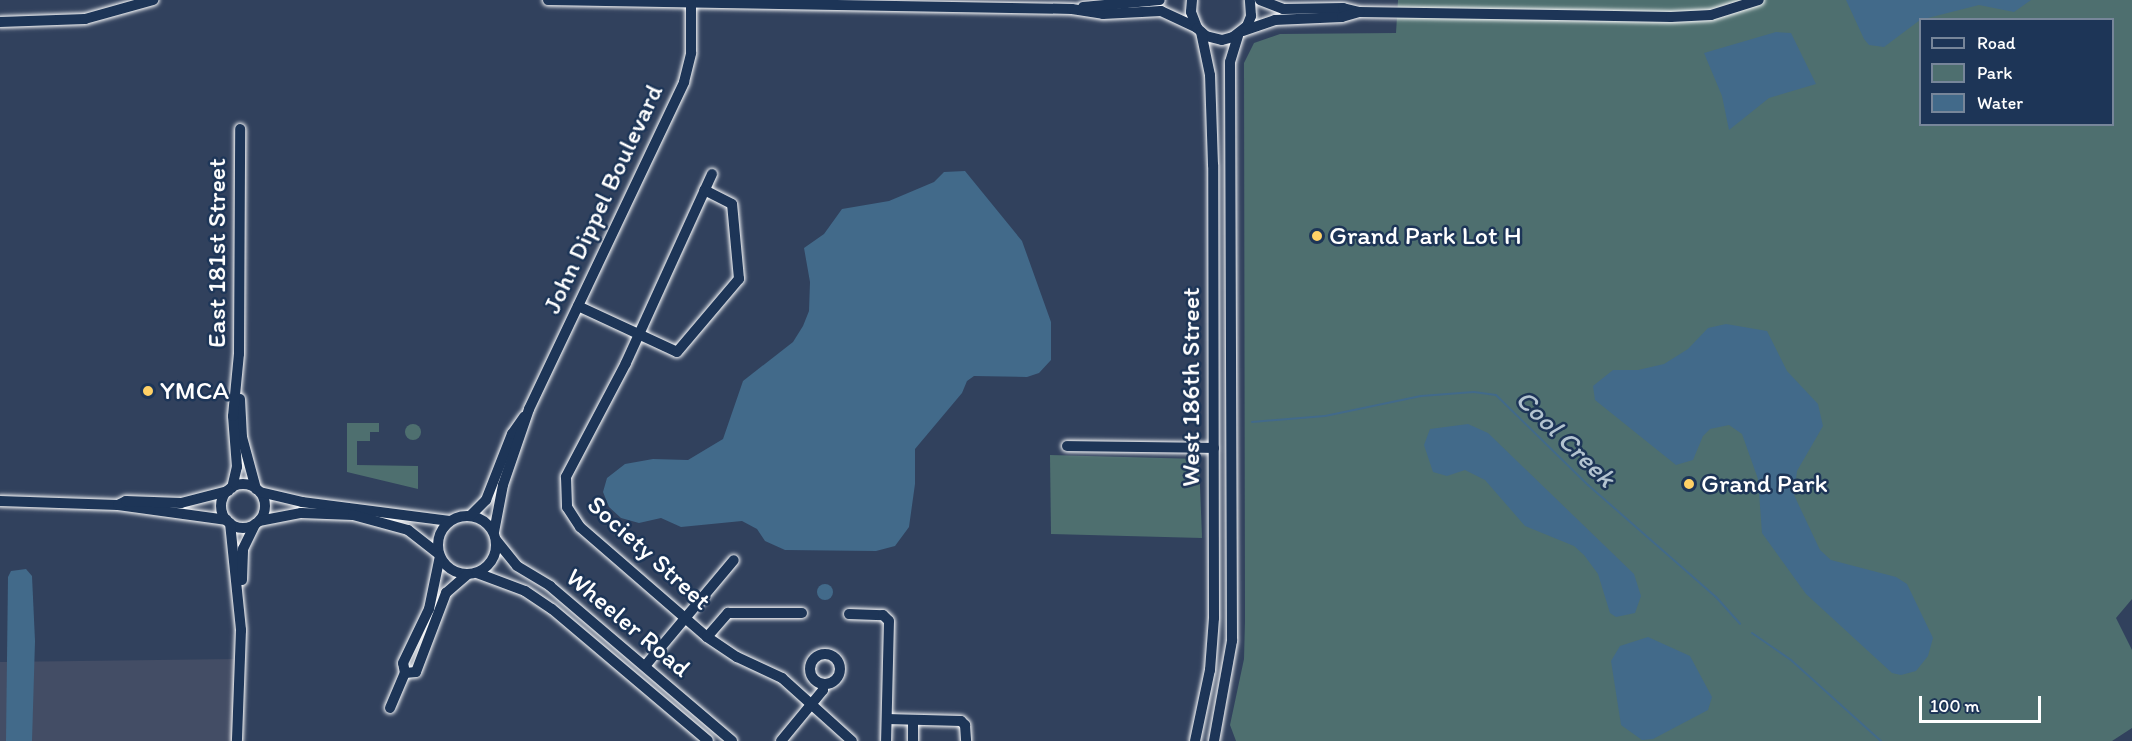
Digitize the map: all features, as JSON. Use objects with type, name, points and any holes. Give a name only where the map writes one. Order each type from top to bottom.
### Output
[{"type":"street","points":[[0,22],[85,19],[153,0]]},
{"type":"street","points":[[548,0],[1072,9],[1160,0]]},
{"type":"street","name":"West 186th Street","points":[[1192,0],[1192,18],[1199,30],[1212,99],[1214,448],[1213,650],[1195,741]]},
{"type":"street","name":"West 186th Street","points":[[1214,741],[1232,641],[1230,62],[1241,33],[1251,16],[1250,0]]},
{"type":"street","points":[[1260,0],[1283,9],[1343,8],[1359,12],[1687,16],[1711,15],[1759,0]]},
{"type":"street","name":"John Dippel Boulevard","points":[[495,536],[501,491],[529,409],[684,82],[691,53],[692,2]]},
{"type":"street","points":[[1072,9],[1103,14],[1170,13],[1216,40],[1275,20],[1342,17],[1359,12]]},
{"type":"street","name":"East 181st Street","points":[[240,129],[238,378],[242,437],[258,490]]},
{"type":"street","name":"Society Street","points":[[712,174],[639,334],[566,477],[564,495],[573,520],[686,616],[707,637],[736,657],[782,678],[852,741]]},
{"type":"street","points":[[578,306],[677,352],[736,288],[739,279],[732,204],[704,190]]},
{"type":"street","name":"East 181st Street","points":[[230,489],[237,467],[233,416],[238,378]]},
{"type":"street","name":"John Dippel Boulevard","points":[[470,516],[486,500],[512,434],[529,409]]},
{"type":"street","points":[[1067,446],[1214,448]]},
{"type":"street","points":[[118,505],[126,501],[181,503],[247,484],[258,490],[302,502],[450,521],[470,516],[485,521],[495,536],[493,560],[446,593],[416,672],[405,673]]},
{"type":"street","points":[[230,489],[222,505],[228,521],[239,598]]},
{"type":"street","points":[[237,741],[239,598],[243,549],[265,507],[258,490]]},
{"type":"street","points":[[0,501],[118,505],[228,521],[245,528],[301,513],[353,515],[408,530],[439,555],[452,570],[472,574]]},
{"type":"street","points":[[390,708],[405,673],[403,663],[429,609],[439,555],[440,533],[450,521]]},
{"type":"street","name":"Wheeler Road","points":[[495,536],[517,566],[550,586],[732,741]]},
{"type":"street","points":[[1214,543],[1233,542]]},
{"type":"street","points":[[645,666],[734,560]]},
{"type":"street","name":"Wheeler Road","points":[[472,574],[525,591],[552,609],[708,741]]},
{"type":"street","points":[[707,637],[728,613],[802,613]]},
{"type":"street","points":[[849,614],[883,615],[888,618],[886,741]]},
{"type":"street","points":[[781,741],[823,690],[823,684]]},
{"type":"street","points":[[887,719],[963,723],[966,741]]},
{"type":"street","points":[[913,720],[913,741]]},
{"type":"shaded area","points":[[235,659],[234,741],[0,741],[0,662]]},
{"type":"green space","name":"Grand Park","points":[[1398,0],[2132,0],[2132,599],[2116,618],[2132,650],[2132,728],[2112,741],[1236,741],[1230,725],[1244,659],[1245,621],[1244,63],[1254,43],[1280,34],[1396,33]]},
{"type":"green space","points":[[347,423],[379,423],[379,432],[370,432],[370,441],[357,441],[357,465],[418,466],[418,489],[347,472]]},
{"type":"green space","points":[[413,424],[419,426],[421,432],[419,438],[413,440],[407,438],[405,432],[407,426]]},
{"type":"green space","points":[[1050,455],[1199,459],[1202,538],[1051,534]]},
{"type":"water","points":[[1846,0],[2031,0],[2014,12],[1979,5],[1928,18],[1919,18],[1919,21],[1884,47],[1869,45]]},
{"type":"water","points":[[1776,32],[1791,33],[1816,84],[1769,98],[1729,130],[1722,96],[1704,53]]},
{"type":"water","points":[[965,171],[1022,241],[1051,322],[1051,360],[1039,373],[1027,377],[974,376],[967,381],[962,393],[915,449],[915,484],[909,527],[895,546],[876,551],[785,550],[765,541],[757,529],[742,521],[681,527],[661,518],[639,523],[621,518],[609,507],[603,492],[607,478],[625,464],[653,459],[688,460],[723,439],[743,381],[793,342],[803,326],[809,311],[810,282],[804,248],[824,234],[842,209],[889,201],[934,182],[944,172]]},
{"type":"water","points":[[1726,324],[1767,331],[1787,371],[1818,404],[1823,426],[1797,471],[1794,495],[1820,550],[1831,560],[1896,577],[1907,584],[1933,638],[1928,656],[1916,671],[1901,675],[1892,673],[1806,594],[1762,533],[1758,479],[1742,434],[1729,425],[1710,429],[1703,436],[1693,460],[1676,465],[1595,400],[1593,386],[1613,370],[1638,370],[1664,364],[1688,349],[1708,328]]},
{"type":"water","points":[[1468,424],[1488,433],[1634,574],[1641,596],[1635,613],[1616,617],[1610,613],[1598,574],[1584,555],[1574,546],[1525,526],[1485,480],[1465,470],[1447,476],[1433,472],[1424,445],[1430,429]]},
{"type":"water","points":[[26,569],[32,576],[35,641],[32,741],[6,741],[8,577],[11,571]]},
{"type":"water","points":[[825,584],[831,586],[833,592],[831,598],[825,600],[819,598],[817,592],[819,586]]},
{"type":"water","points":[[1648,637],[1690,656],[1712,697],[1708,710],[1653,739],[1642,740],[1621,725],[1611,661],[1620,646]]},
{"type":"waterway","name":"Cool Creek","points":[[1252,422],[1325,416],[1421,396],[1474,392],[1496,395],[1588,485],[1716,597],[1740,624]]},
{"type":"waterway","name":"Cool Creek","points":[[1752,633],[1791,660],[1881,741]]},
{"type":"place","name":"Grand Park Lot H","points":[[1317,236]]},
{"type":"place","name":"YMCA","points":[[148,391]]},
{"type":"place","name":"Grand Park","points":[[1689,484]]}]
